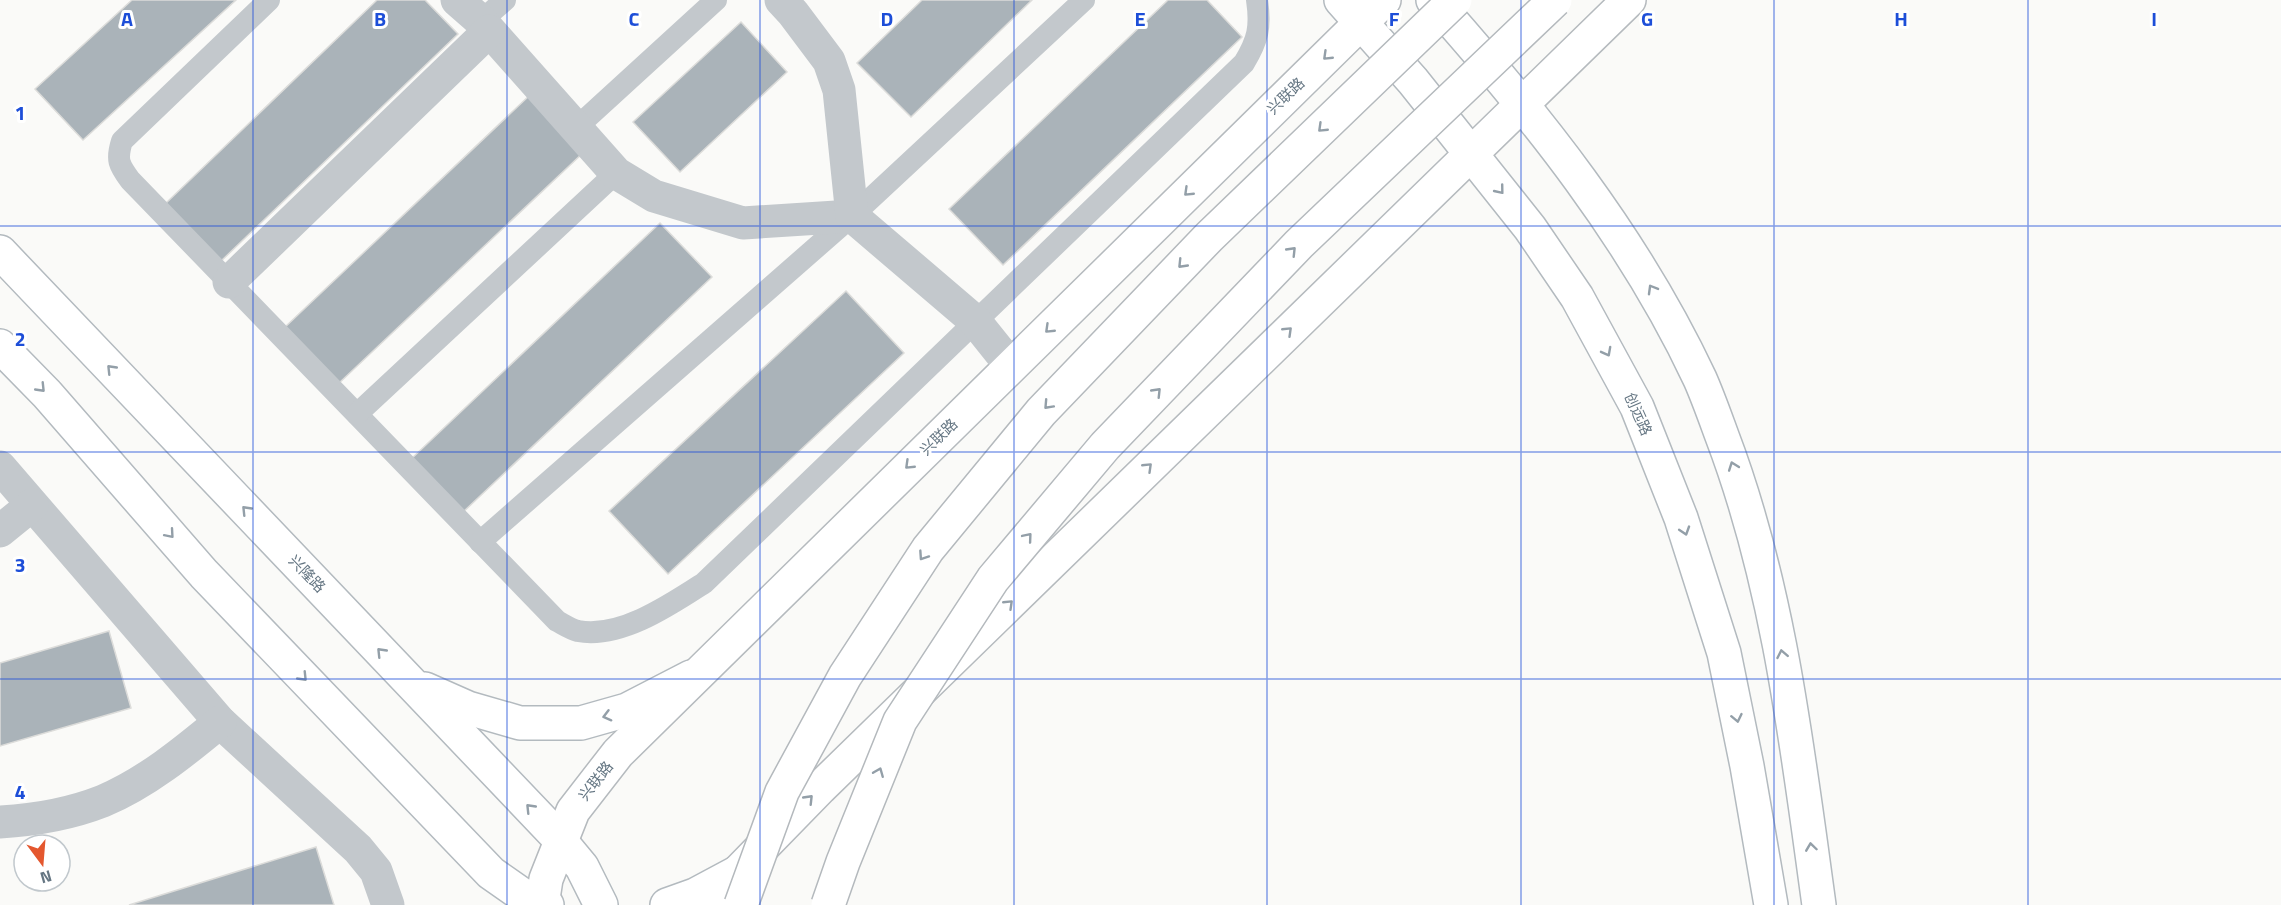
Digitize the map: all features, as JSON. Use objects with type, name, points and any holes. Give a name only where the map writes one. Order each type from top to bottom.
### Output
[{"type":"main road","points":[[1433,0],[1592,194],[1628,248],[1667,314],[1701,381],[1732,462],[1757,542],[1791,705],[1819,905]]},
{"type":"main road","points":[[741,905],[788,783],[845,676],[928,549],[1041,412],[1201,245],[1455,0]]},
{"type":"main road","points":[[828,905],[900,721],[993,579],[1105,446],[1299,244],[1555,0]]},
{"type":"main road","points":[[715,905],[738,873],[837,771],[1629,0]]},
{"type":"main road","name":"创远路","points":[[1362,7],[1413,81],[1530,228],[1577,297],[1637,407],[1677,507],[1724,653],[1747,766],[1771,905]]},
{"type":"main road","name":"兴联路","points":[[544,904],[546,879],[573,811],[618,753],[1011,366],[1362,7]]},
{"type":"main road","name":"兴隆路","points":[[0,252],[561,842],[582,867],[601,905]]},
{"type":"main road","points":[[0,346],[47,394],[204,574],[491,873],[521,894],[544,904]]},
{"type":"main road","points":[[411,683],[468,708],[520,723],[581,723],[627,711],[698,673]]},
{"type":"main road","points":[[449,829],[475,869],[494,905]]},
{"type":"main road","points":[[667,905],[695,895],[738,873]]},
{"type":"street","points":[[456,0],[492,17],[577,127],[616,173],[654,196],[744,223],[852,216]]},
{"type":"street","points":[[794,4],[829,61],[839,90],[852,216],[975,321],[1011,366]]},
{"type":"street","points":[[229,282],[492,17]]},
{"type":"street","points":[[0,467],[220,722],[358,849],[376,871],[388,905]]},
{"type":"street","points":[[0,531],[33,506]]},
{"type":"street","points":[[0,822],[65,814],[104,801],[153,772],[220,722]]},
{"type":"lane","points":[[269,0],[122,141],[117,155],[121,167],[130,180],[556,621],[575,631],[596,633],[619,628],[675,602],[704,583],[1244,63],[1259,31],[1257,0]]},
{"type":"lane","points":[[577,127],[716,0]]},
{"type":"lane","points":[[480,542],[852,216],[1084,0]]},
{"type":"lane","points":[[357,414],[616,173]]},
{"type":"building","points":[[132,0],[236,0],[83,140],[35,89]]},
{"type":"building","points":[[377,0],[425,0],[458,34],[219,263],[164,205]]},
{"type":"building","points":[[922,0],[1032,0],[911,117],[857,63]]},
{"type":"building","points":[[1168,0],[1207,0],[1242,37],[1003,265],[949,209]]},
{"type":"building","points":[[741,22],[787,72],[680,172],[633,122]]},
{"type":"building","points":[[531,94],[585,151],[337,385],[283,329]]},
{"type":"building","points":[[660,223],[712,277],[461,514],[409,461]]},
{"type":"building","points":[[846,291],[904,353],[668,574],[609,511]]},
{"type":"building","points":[[109,631],[131,708],[0,746],[0,663]]},
{"type":"building","points":[[316,847],[334,905],[129,905]]}]
